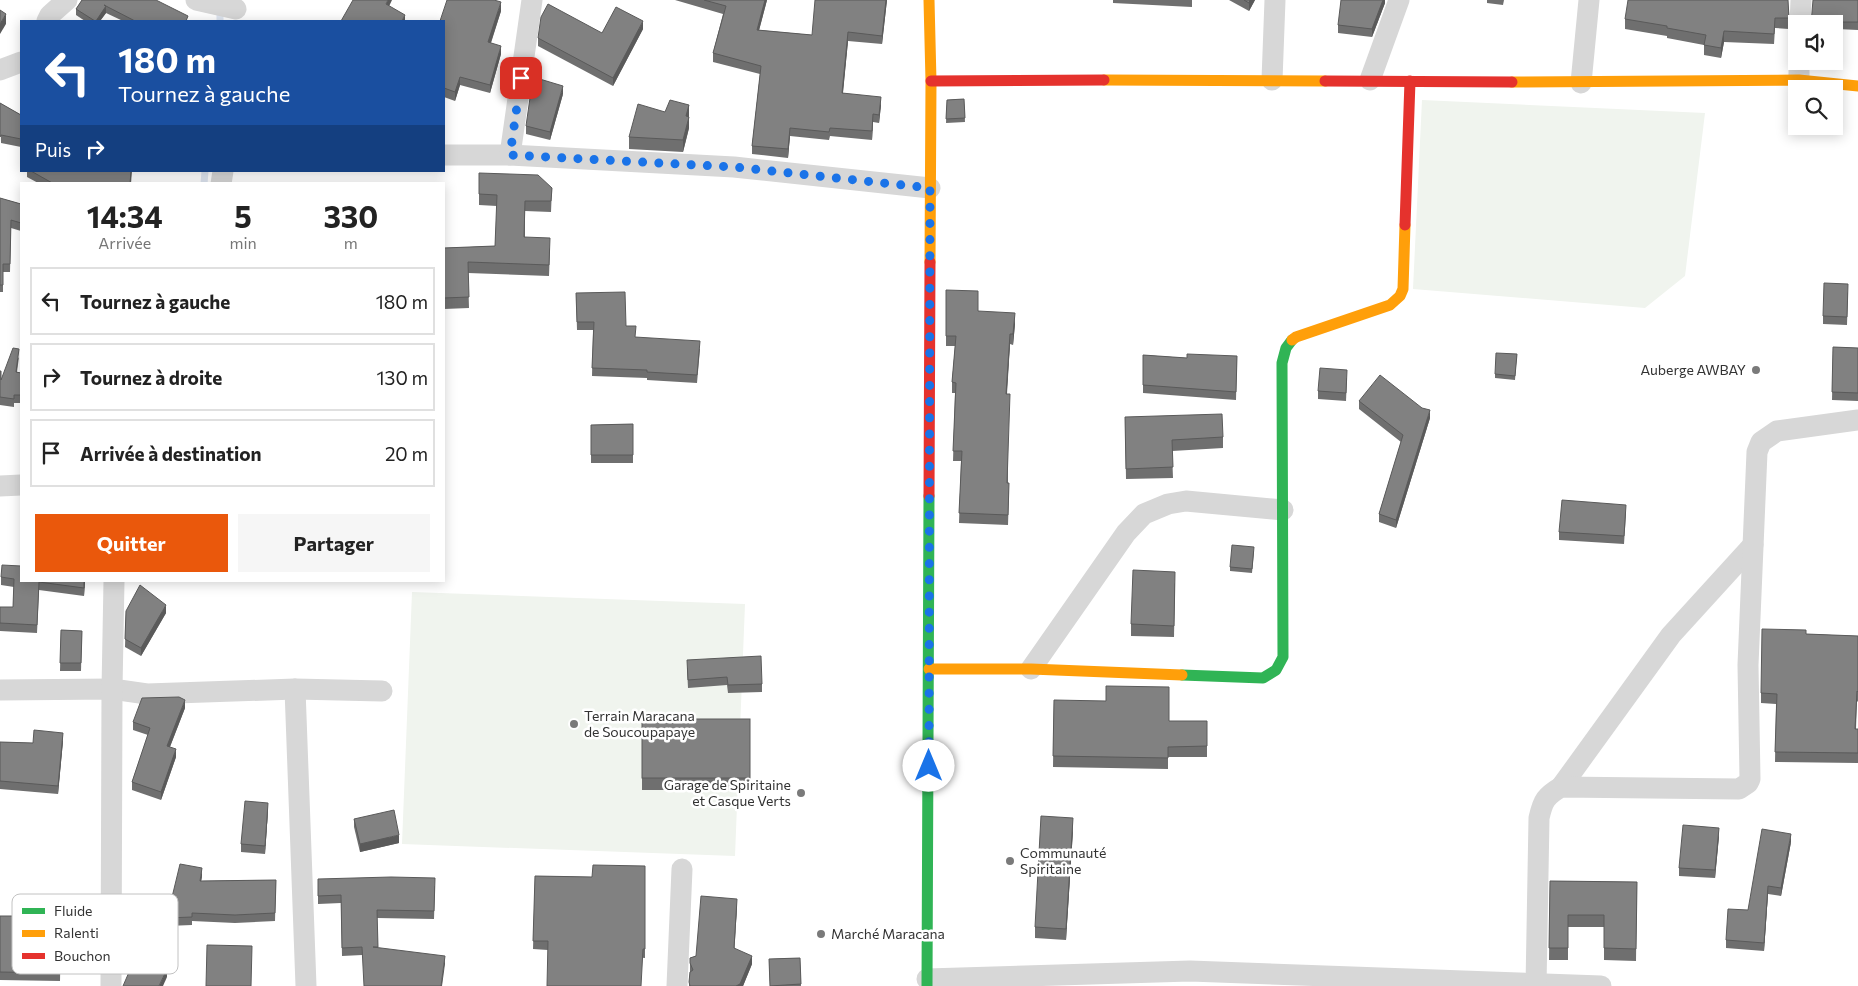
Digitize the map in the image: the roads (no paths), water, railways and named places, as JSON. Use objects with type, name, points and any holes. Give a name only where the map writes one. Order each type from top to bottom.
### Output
[{"type":"street","points":[[48,20],[50,15],[67,0]]},
{"type":"street","points":[[196,0],[236,10]]},
{"type":"street","points":[[510,155],[532,0]]},
{"type":"street","points":[[929,0],[931,81],[927,983],[1190,978],[1601,986]]},
{"type":"street","points":[[1272,80],[1276,0]]},
{"type":"street","points":[[1370,80],[1399,0]]},
{"type":"street","points":[[1581,83],[1588,0]]},
{"type":"street","points":[[1800,15],[1801,0]]},
{"type":"street","points":[[0,70],[20,62]]},
{"type":"street","points":[[931,81],[1370,80],[1581,83],[1799,71],[1858,86]]},
{"type":"street","points":[[929,669],[1031,669],[1263,678],[1272,675],[1278,669],[1283,657],[1282,363],[1284,351],[1296,337],[1390,305],[1400,296],[1403,289],[1410,81]]},
{"type":"street","points":[[445,155],[510,155],[734,167],[930,188]]},
{"type":"street","points":[[1561,787],[1739,789],[1748,783],[1750,779],[1748,665],[1757,452],[1761,442],[1777,431],[1858,420]]},
{"type":"street","points":[[0,486],[20,485]]},
{"type":"street","points":[[1031,669],[1126,533],[1144,514],[1168,504],[1186,501],[1283,510]]},
{"type":"street","points":[[1536,985],[1539,818],[1543,801],[1561,787],[1671,635],[1753,545]]},
{"type":"street","points":[[111,894],[114,582]]},
{"type":"street","points":[[0,690],[112,689],[147,694],[295,690],[382,691]]},
{"type":"street","points":[[295,690],[306,986]]},
{"type":"street","points":[[677,986],[682,869]]},
{"type":"waterway","points":[[220,8],[220,20]]},
{"type":"waterway","points":[[204,182],[205,172]]},
{"type":"place","name":"Auberge AWBAY","points":[[1756,370]]},
{"type":"place","name":"Terrain Maracana de Soucoupapaye","points":[[574,724]]},
{"type":"place","name":"Garage de Spiritaine et Casque Verts","points":[[801,793]]},
{"type":"place","name":"Communauté Spiritaine","points":[[1010,861]]},
{"type":"place","name":"Marché Maracana","points":[[821,934]]}]
